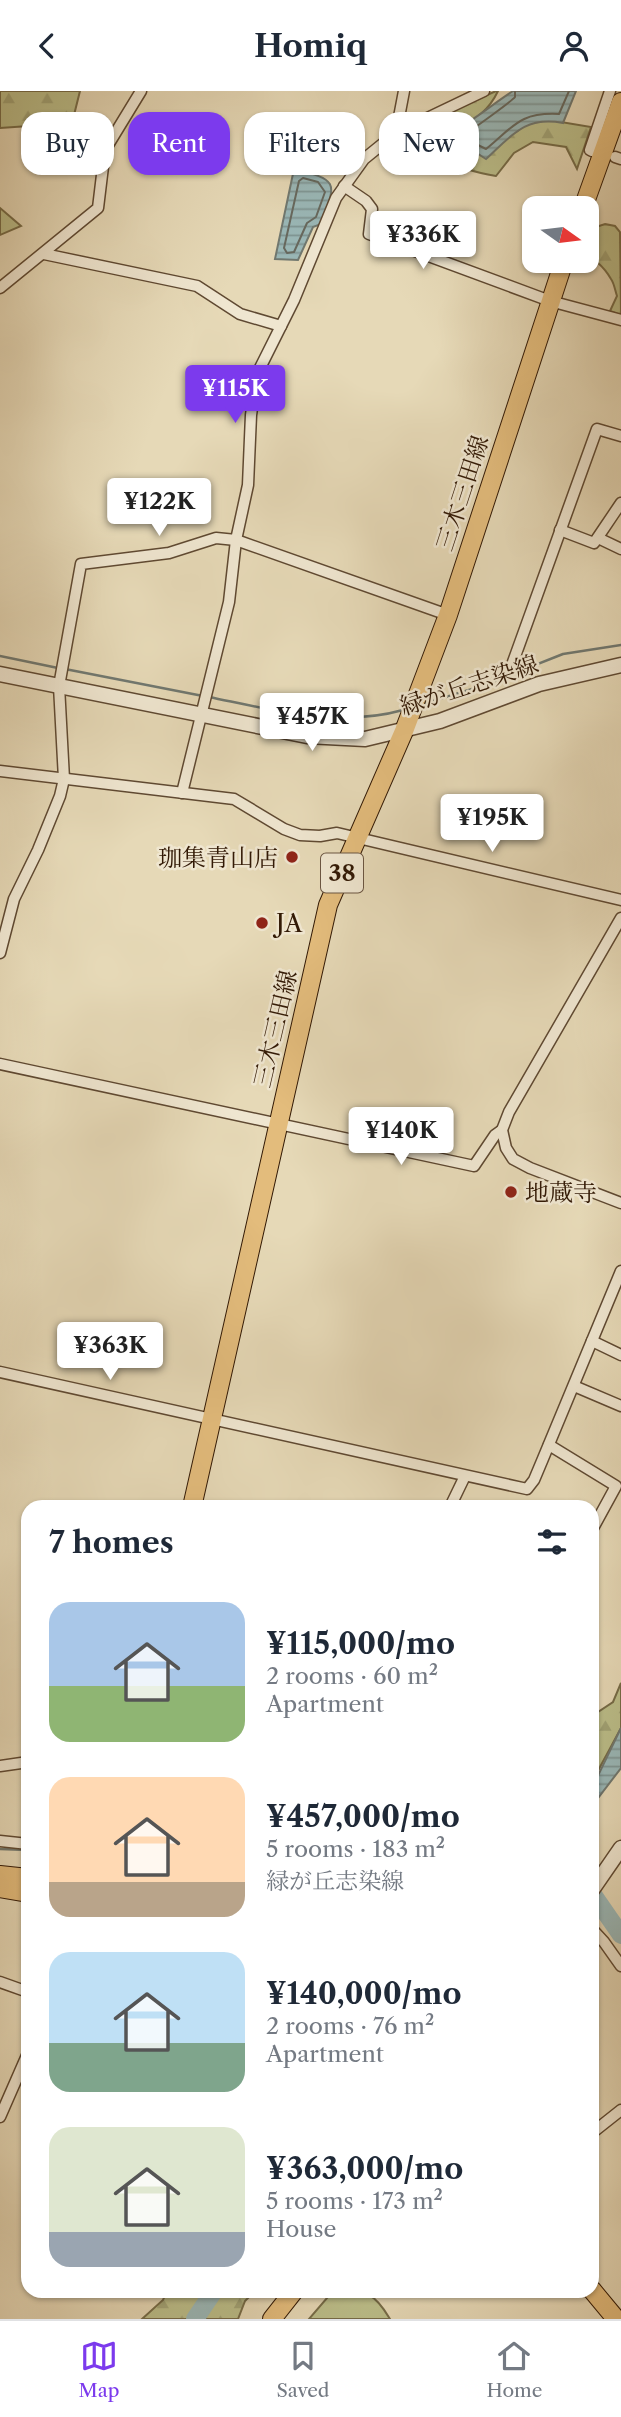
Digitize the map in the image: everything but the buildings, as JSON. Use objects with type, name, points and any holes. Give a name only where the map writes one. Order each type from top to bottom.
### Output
[{"type":"main road","points":[[587,196],[621,102]]},
{"type":"main road","name":"三木三田線","points":[[194,1500],[328,905],[404,731],[448,615],[560,273]]},
{"type":"main road","points":[[0,1875],[21,1877]]},
{"type":"main road","points":[[0,1888],[21,1892]]},
{"type":"main road","points":[[272,2319],[288,2298]]},
{"type":"main road","points":[[599,2298],[616,2319]]},
{"type":"street","points":[[0,288],[98,208],[105,150],[141,91]]},
{"type":"street","points":[[400,112],[404,91]]},
{"type":"street","points":[[441,112],[484,91]]},
{"type":"street","points":[[592,151],[590,150],[610,91]]},
{"type":"street","points":[[182,793],[229,601],[236,540],[248,485],[251,415],[257,374],[281,326],[336,198],[364,159],[379,147]]},
{"type":"street","points":[[344,186],[366,201],[372,209],[369,234],[550,301],[621,320]]},
{"type":"street","points":[[44,254],[197,286],[240,314],[281,326]]},
{"type":"street","points":[[513,662],[597,429],[621,436]]},
{"type":"street","points":[[560,530],[594,543],[621,503]]},
{"type":"street","points":[[0,953],[14,899],[38,850],[64,779],[59,686],[81,564],[169,552],[216,538],[236,540],[448,615]]},
{"type":"street","points":[[598,538],[621,549]]},
{"type":"street","name":"緑が丘志染線","points":[[0,674],[307,736],[365,739],[440,721],[539,684],[621,665]]},
{"type":"street","points":[[0,771],[234,799],[284,829],[300,835],[337,833],[621,900]]},
{"type":"street","points":[[0,1064],[474,1166],[495,1135],[502,1130],[509,1112],[621,918]]},
{"type":"street","points":[[502,1130],[506,1148],[513,1159],[621,1203]]},
{"type":"street","points":[[0,1372],[527,1489],[534,1480],[621,1271]]},
{"type":"street","points":[[592,1341],[621,1355]]},
{"type":"street","points":[[574,1386],[618,1405],[621,1393]]},
{"type":"street","points":[[549,1445],[618,1482],[599,1518]]},
{"type":"street","points":[[453,1500],[465,1476]]},
{"type":"street","points":[[0,1766],[21,1763]]},
{"type":"street","points":[[0,1841],[21,1843]]},
{"type":"street","points":[[599,1881],[621,1848]]},
{"type":"street","points":[[599,1937],[621,1966]]},
{"type":"street","points":[[0,1982],[21,1990]]},
{"type":"street","points":[[0,2117],[3,2103],[21,2067]]},
{"type":"street","points":[[599,2127],[621,2110]]},
{"type":"green space","points":[[0,91],[80,91],[75,112],[21,112],[21,127],[0,128]]},
{"type":"green space","points":[[498,91],[479,115],[479,112],[450,112]]},
{"type":"green space","points":[[549,120],[591,127],[577,169],[566,147],[533,142],[514,153],[496,176],[479,172],[479,130],[516,132],[527,124]]},
{"type":"green space","points":[[0,208],[21,226],[0,235]]},
{"type":"green space","points":[[599,226],[615,226],[620,232],[621,315],[610,311],[617,296],[612,281],[599,264]]},
{"type":"green space","points":[[621,1683],[621,1728],[599,1769],[599,1711],[613,1702]]},
{"type":"green space","points":[[248,2298],[238,2319],[142,2319],[163,2300]]},
{"type":"green space","points":[[327,2298],[374,2298],[390,2319],[309,2319]]},
{"type":"water","points":[[513,91],[576,91],[563,123],[539,122],[520,129],[486,159],[479,154],[479,115]]},
{"type":"water","points":[[293,175],[316,175],[327,180],[331,191],[330,200],[321,224],[313,227],[298,260],[275,259]]},
{"type":"water","points":[[621,1728],[621,1768],[599,1797],[599,1774]]},
{"type":"waterway","points":[[423,704],[482,686],[563,654],[621,645]]},
{"type":"waterway","points":[[0,656],[58,668]]},
{"type":"waterway","points":[[65,669],[203,696]]},
{"type":"waterway","points":[[209,697],[282,712],[330,717],[379,715],[403,710]]},
{"type":"waterway","points":[[0,1849],[21,1850]]},
{"type":"waterway","points":[[599,1903],[621,1935]]},
{"type":"waterway","points":[[195,2319],[209,2298]]},
{"type":"place","name":"珈集青山店","points":[[292,857]]},
{"type":"place","name":"JA","points":[[262,923]]},
{"type":"place","name":"地蔵寺","points":[[511,1192]]}]
